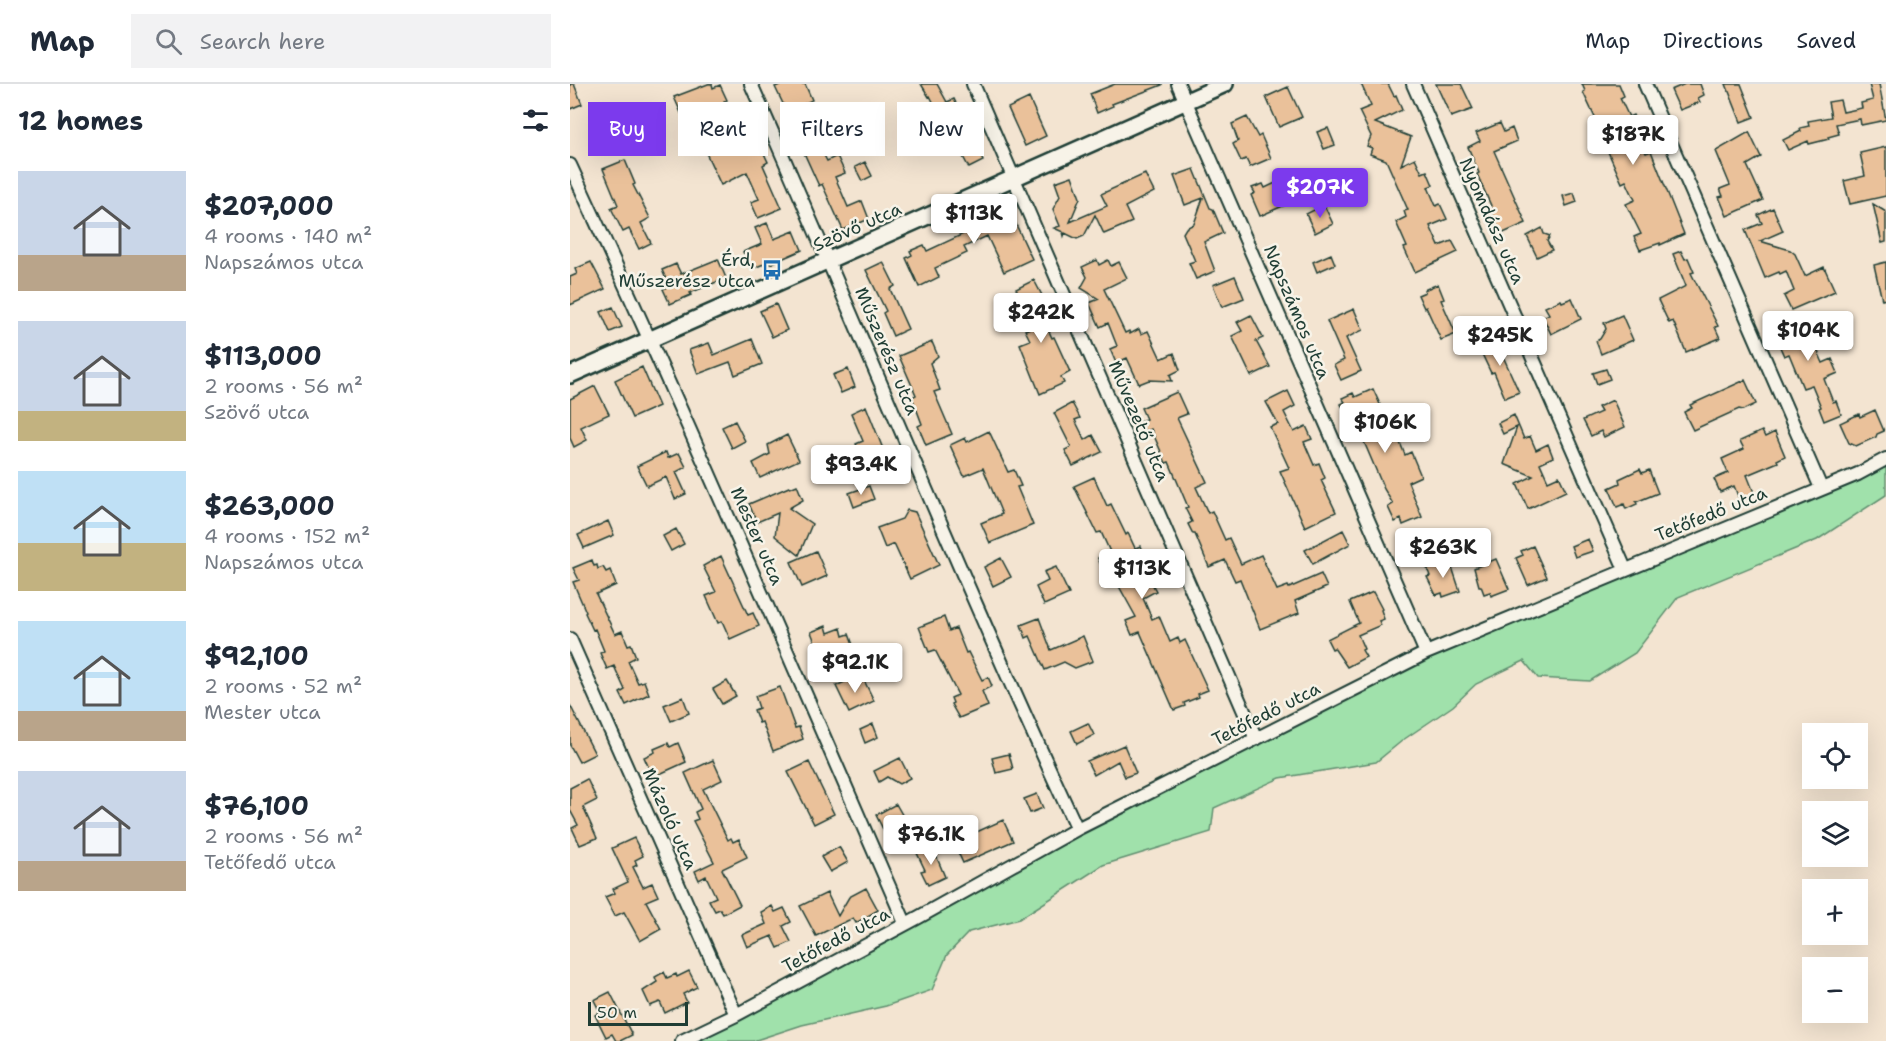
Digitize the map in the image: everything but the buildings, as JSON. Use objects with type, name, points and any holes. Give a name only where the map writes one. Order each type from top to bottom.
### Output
[{"type":"street","name":"Műszerész utca","points":[[751,84],[1014,694],[1077,830]]},
{"type":"street","name":"Művezető utca","points":[[973,84],[1257,739]]},
{"type":"street","name":"Napszámos utca","points":[[1178,84],[1426,653]]},
{"type":"street","name":"Szövő utca","points":[[570,375],[1225,84]]},
{"type":"street","name":"Nyomdász utca","points":[[1413,84],[1625,569]]},
{"type":"street","points":[[1645,84],[1821,488]]},
{"type":"street","name":"Mester utca","points":[[570,165],[745,553],[905,923]]},
{"type":"street","name":"Tetőfedő utca","points":[[682,1041],[736,1015],[1077,830],[1426,653],[1858,474],[1886,459]]},
{"type":"street","name":"Mázoló utca","points":[[570,639],[736,1015]]},
{"type":"green space","points":[[1886,459],[1886,495],[1817,540],[1678,597],[1635,653],[1590,681],[1538,678],[1524,661],[1476,684],[1453,706],[1403,740],[1376,762],[1280,778],[1214,808],[1211,832],[1103,865],[1019,919],[969,932],[947,955],[932,990],[886,1006],[802,1025],[753,1041],[682,1041],[1426,653]]},
{"type":"place","name":"Érd, Műszerész utca","points":[[772,270]]}]
